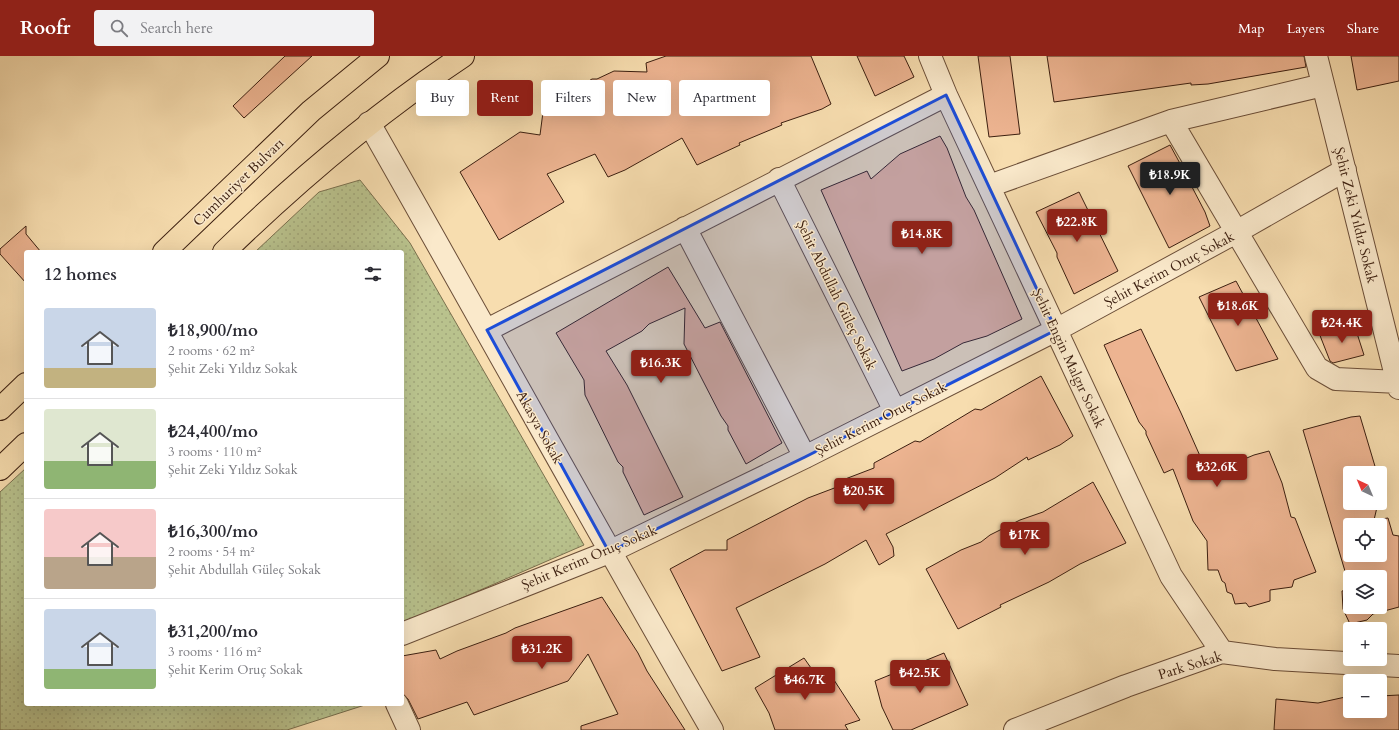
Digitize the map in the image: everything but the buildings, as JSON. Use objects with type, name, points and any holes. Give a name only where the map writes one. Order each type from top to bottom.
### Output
[{"type":"main road","name":"Cumhuriyet Bulvarı","points":[[166,250],[311,111],[378,56]]},
{"type":"main road","points":[[226,250],[272,205],[369,123],[463,56]]},
{"type":"main road","points":[[0,409],[24,386]]},
{"type":"main road","points":[[0,469],[24,446]]},
{"type":"street","name":"Şehit Engin Malgır Sokak","points":[[930,56],[946,95],[1171,576],[1222,652]]},
{"type":"street","name":"Şehit Zeki Yıldız Sokak","points":[[1171,121],[1238,231],[1317,368],[1336,379],[1398,384],[1316,56]]},
{"type":"street","points":[[989,186],[1171,121],[1323,85]]},
{"type":"street","points":[[487,330],[946,95]]},
{"type":"street","name":"Akasya Sokak","points":[[369,123],[487,330],[609,552],[712,730]]},
{"type":"street","name":"Şehit Kerim Oruç Sokak","points":[[404,633],[609,552],[805,457],[1056,330],[1238,231],[1345,170]]},
{"type":"street","name":"Şehit Abdullah Güleç Sokak","points":[[780,179],[895,412]]},
{"type":"street","points":[[685,228],[805,457]]},
{"type":"street","name":"Park Sokak","points":[[1015,730],[1048,724],[1222,652],[1275,659],[1399,666]]},
{"type":"street","points":[[398,706],[409,730]]},
{"type":"highlighted area","points":[[946,95],[1056,330],[805,457],[609,552],[487,330]]},
{"type":"green space","points":[[360,180],[410,243],[584,545],[404,623],[404,250],[257,250],[319,192]]},
{"type":"green space","points":[[24,470],[24,706],[362,706],[287,730],[0,730],[0,492]]}]
